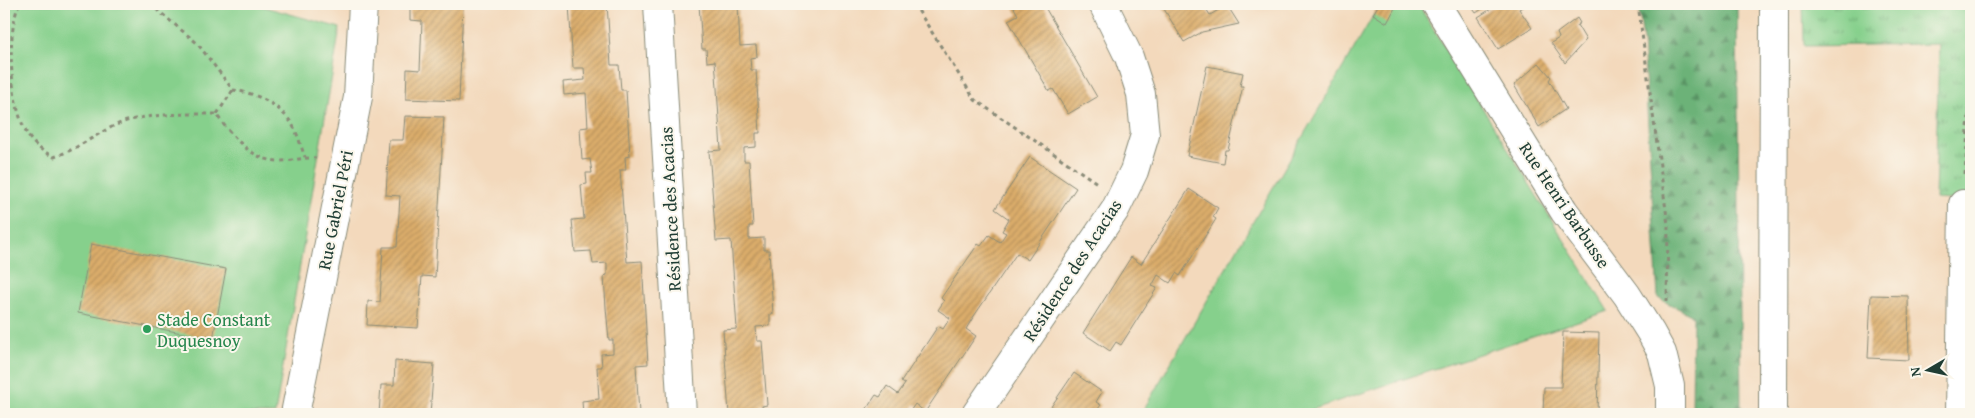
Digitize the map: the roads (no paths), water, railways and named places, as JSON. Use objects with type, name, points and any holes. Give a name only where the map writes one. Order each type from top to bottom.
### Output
[{"type":"street","name":"Rue Gabriel Péri","points":[[295,414],[358,97],[363,4]]},
{"type":"street","name":"Résidence des Acacias","points":[[658,4],[682,414]]},
{"type":"street","name":"Résidence des Acacias","points":[[976,414],[1115,210],[1134,170],[1145,134],[1141,94],[1129,57],[1102,4]]},
{"type":"street","name":"Rue Henri Barbusse","points":[[1436,4],[1564,211],[1627,295],[1651,333],[1664,361],[1670,386],[1670,414]]},
{"type":"street","points":[[1773,414],[1774,4]]},
{"type":"street","points":[[1960,414],[1963,204]]},
{"type":"place","name":"Stade Constant Duquesnoy","points":[[147,329]]}]
